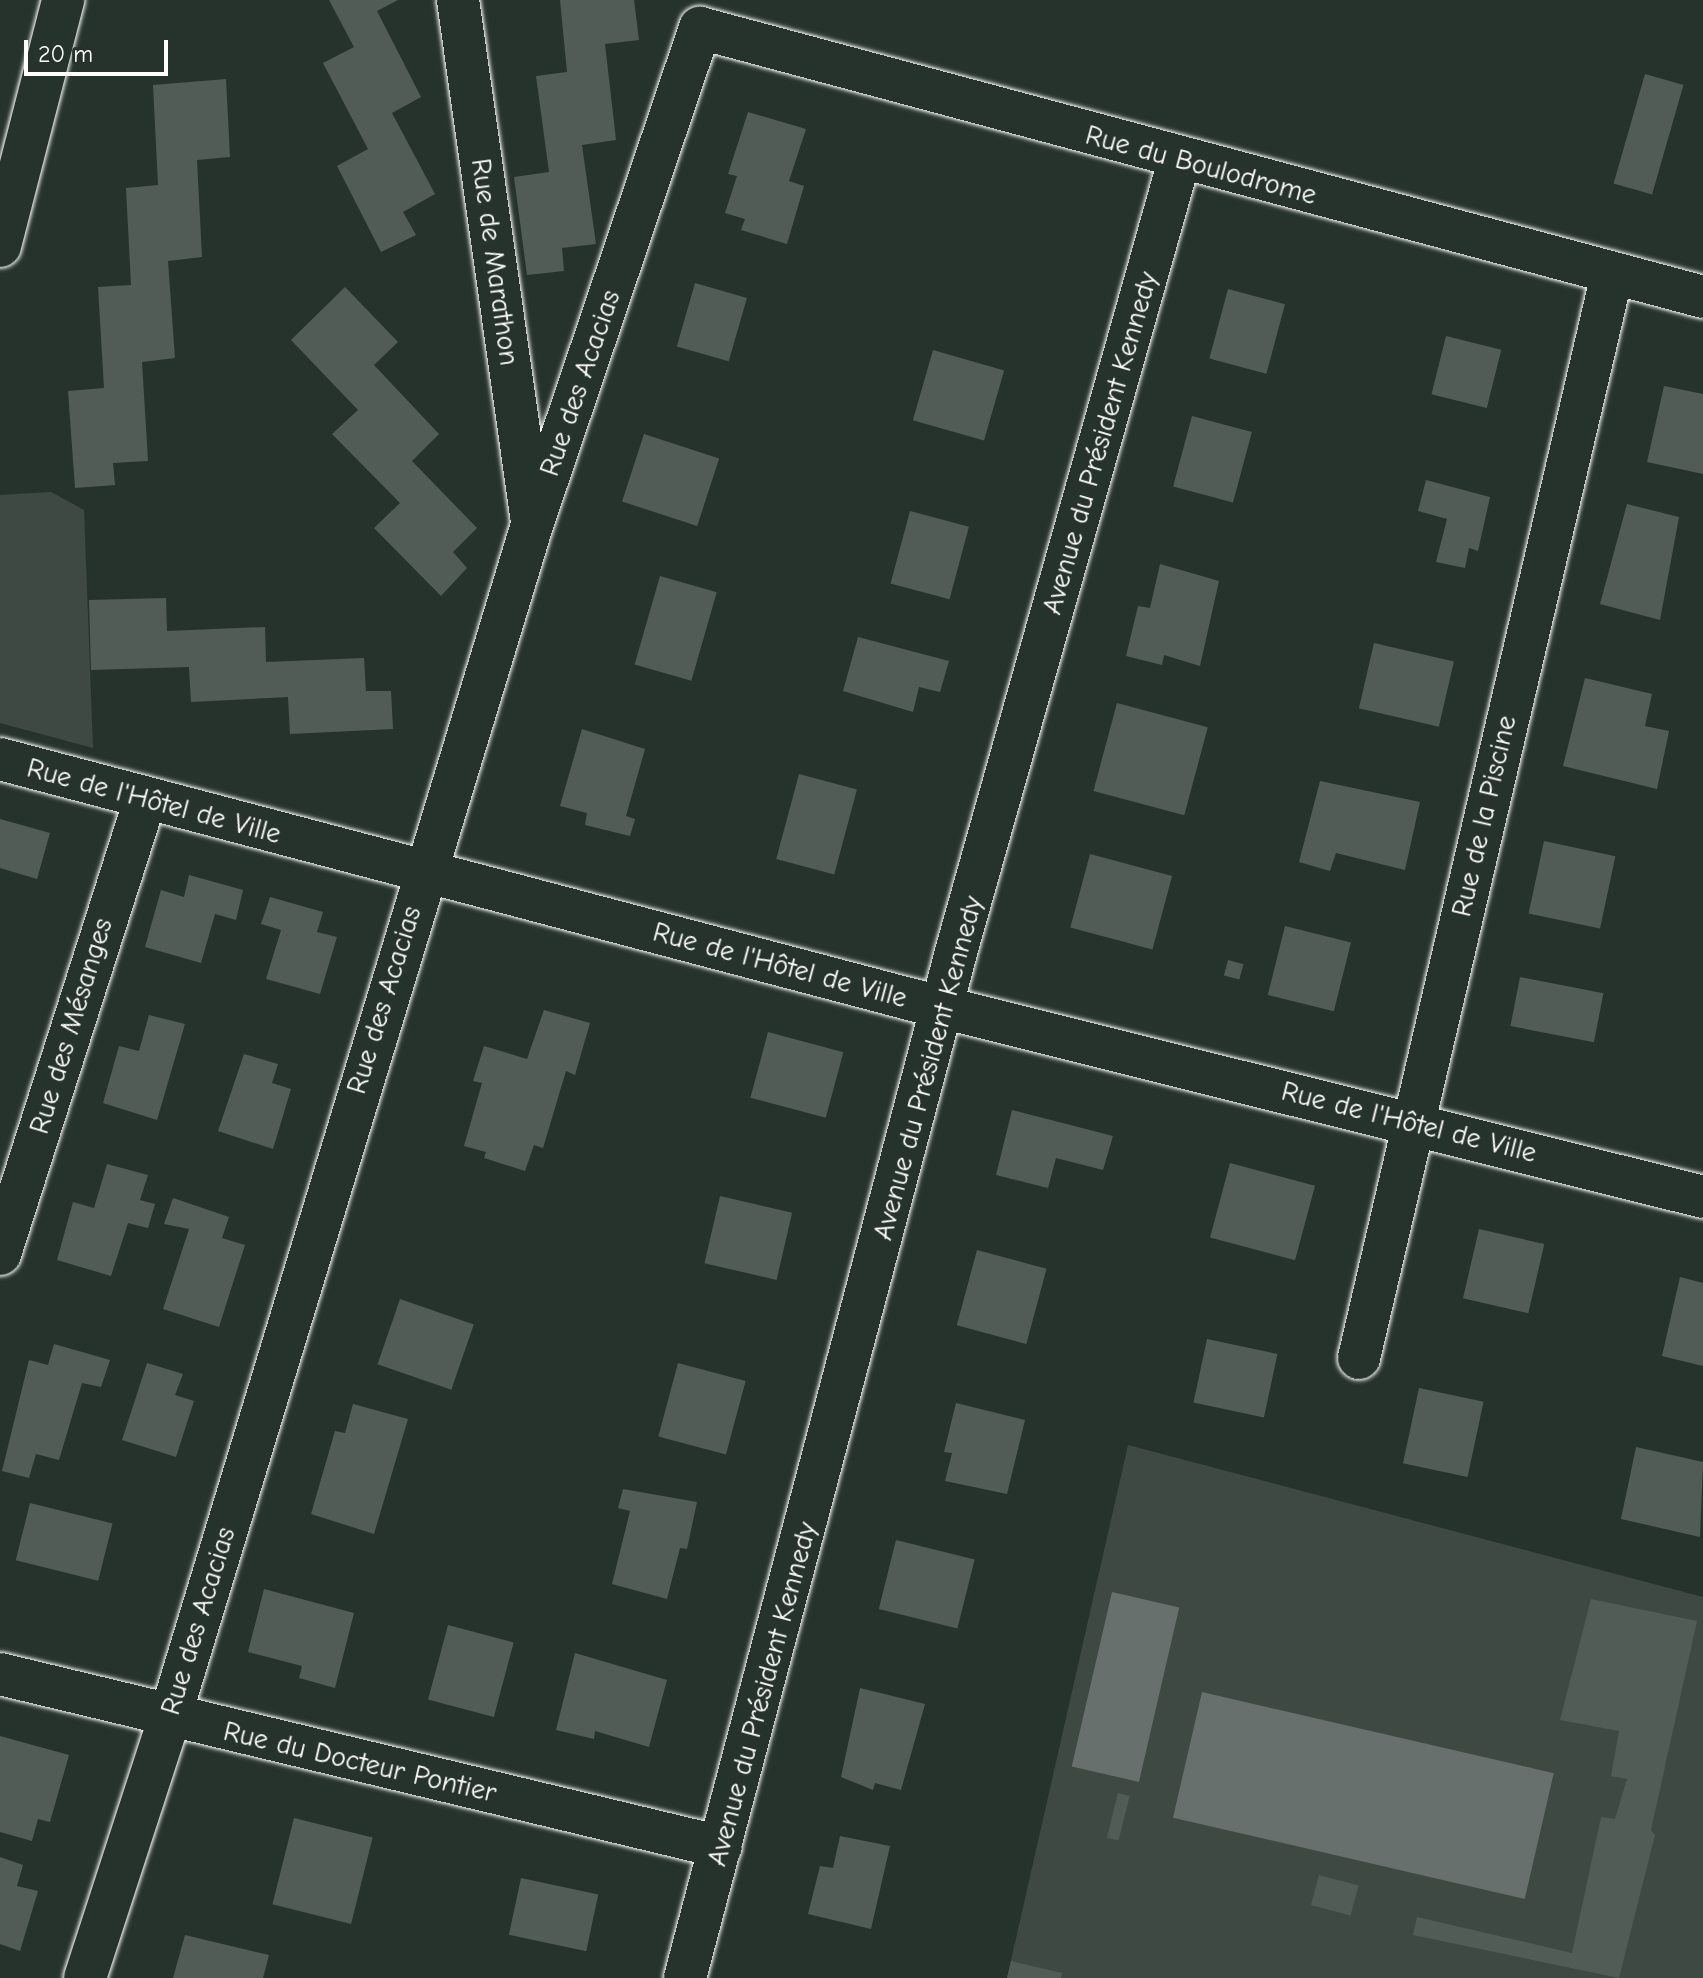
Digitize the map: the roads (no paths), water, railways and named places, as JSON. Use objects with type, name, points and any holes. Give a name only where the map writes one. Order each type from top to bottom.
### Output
[{"type":"street","points":[[0,246],[63,0]]},
{"type":"street","name":"Rue de Marathon","points":[[458,0],[532,525]]},
{"type":"street","name":"Rue des Acacias","points":[[85,1978],[170,1717],[423,873],[532,525],[700,28]]},
{"type":"street","name":"Rue du Boulodrome","points":[[700,28],[1179,161],[1703,297]]},
{"type":"street","name":"Avenue du Président Kennedy","points":[[685,1978],[943,1007],[1179,161]]},
{"type":"street","name":"Rue de la Piscine","points":[[1359,1358],[1411,1121],[1612,274]]},
{"type":"street","name":"Rue de l'Hôtel de Ville","points":[[0,759],[423,873],[943,1007],[1411,1121],[1703,1197]]},
{"type":"street","name":"Rue des Mésanges","points":[[0,1254],[145,799]]},
{"type":"street","name":"Rue du Docteur Pontier","points":[[0,1674],[721,1847]]}]
